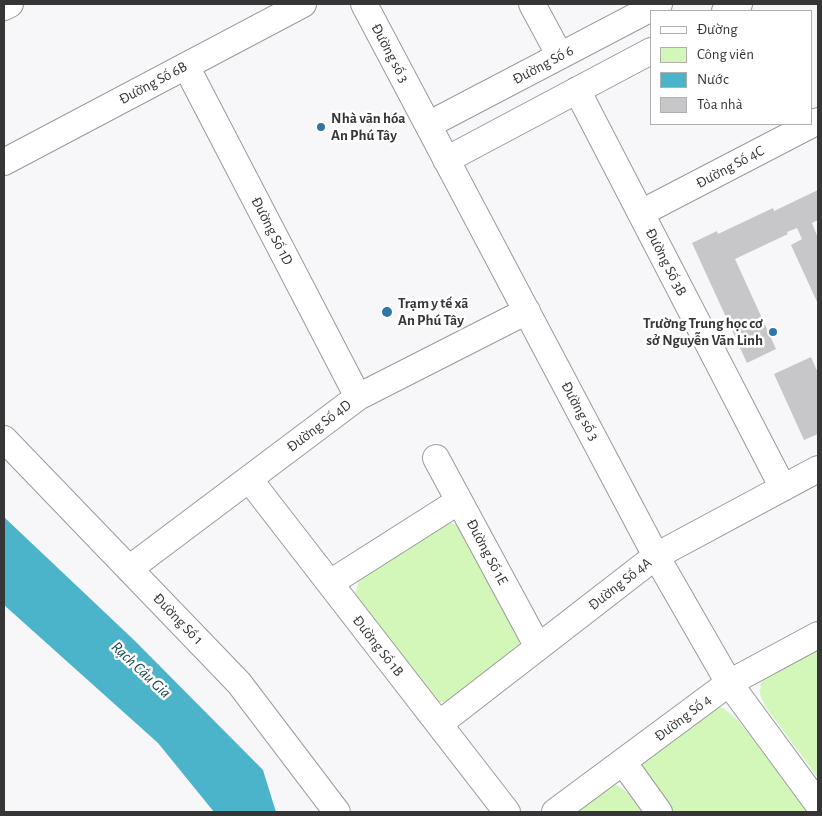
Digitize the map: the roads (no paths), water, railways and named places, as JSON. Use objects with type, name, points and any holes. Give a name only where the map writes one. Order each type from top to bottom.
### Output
[{"type":"street","points":[[4,7],[10,4]]},
{"type":"street","name":"Đường Số 6B","points":[[4,162],[303,4]]},
{"type":"street","name":"Đường số 3","points":[[364,4],[656,556],[729,683],[818,804]]},
{"type":"street","points":[[532,4],[560,56]]},
{"type":"street","name":"Đường Số 6","points":[[428,125],[659,4]]},
{"type":"street","points":[[727,10],[740,4]]},
{"type":"street","points":[[446,160],[650,52]]},
{"type":"street","name":"Đường Số 1D","points":[[186,66],[358,397]]},
{"type":"street","name":"Đường Số 3B","points":[[577,90],[783,488]]},
{"type":"street","name":"Đường Số 4C","points":[[641,213],[810,125]]},
{"type":"street","name":"Đường Số 4D","points":[[129,569],[358,397],[527,310]]},
{"type":"street","name":"Đường Số 1","points":[[4,439],[239,683],[336,812]]},
{"type":"street","name":"Đường Số 1E","points":[[436,458],[538,647]]},
{"type":"street","name":"Đường Số 4A","points":[[439,724],[656,556],[818,469]]},
{"type":"street","name":"Đường Số 1B","points":[[249,479],[507,812]]},
{"type":"street","points":[[330,583],[460,501]]},
{"type":"street","name":"Đường Số 4","points":[[555,812],[729,683],[818,635]]},
{"type":"street","points":[[623,762],[659,812]]},
{"type":"water","name":"Rạch Cầu Gia","points":[[4,517],[135,641],[263,770],[276,812],[214,812],[158,743],[4,605]]},
{"type":"place","name":"Nhà văn hóa An Phú Tây","points":[[321,127]]},
{"type":"place","name":"Trạm y tế xã An Phú Tây","points":[[387,312]]},
{"type":"place","name":"Trường Trung học cơ sở Nguyễn Văn Linh","points":[[773,332]]}]
